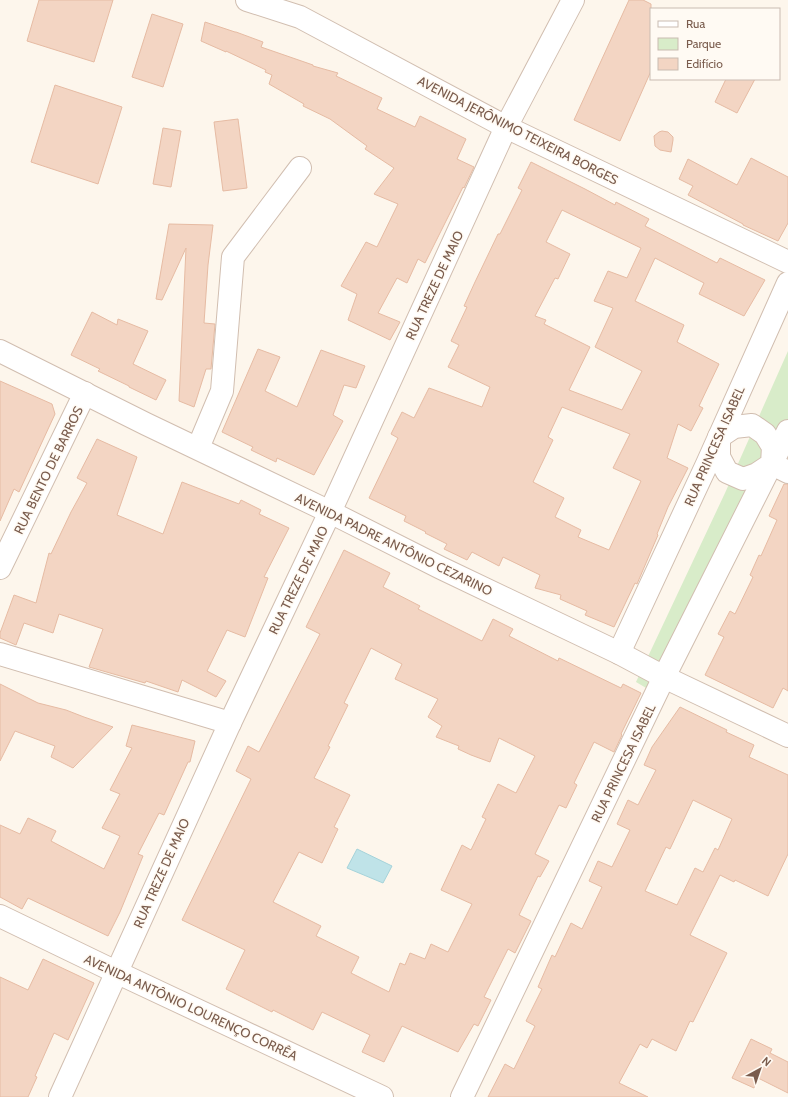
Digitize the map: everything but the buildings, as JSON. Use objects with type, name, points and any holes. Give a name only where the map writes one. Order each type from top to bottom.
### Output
[{"type":"street","name":"AVENIDA JERÔNIMO TEIXEIRA BORGES","points":[[248,0],[300,17],[506,127],[788,262]]},
{"type":"street","name":"RUA TREZE DE MAIO","points":[[60,1097],[230,722],[330,512],[506,127],[573,0]]},
{"type":"street","points":[[198,448],[222,392],[233,256],[300,168]]},
{"type":"street","name":"RUA PRINCESA ISABEL","points":[[619,653],[786,293]]},
{"type":"street","name":"AVENIDA PADRE ANTÔNIO CEZARINO","points":[[0,351],[330,512],[441,568],[619,653],[664,677],[788,736]]},
{"type":"street","name":"RUA BENTO DE BARROS","points":[[0,568],[85,393]]},
{"type":"street","points":[[752,425],[766,434],[773,447],[780,468],[744,479],[727,472],[719,457],[719,437],[734,427],[752,425]]},
{"type":"street","name":"RUA PRINCESA ISABEL","points":[[462,1097],[664,677],[780,468],[788,431]]},
{"type":"street","points":[[0,654],[230,722]]},
{"type":"street","name":"AVENIDA ANTÔNIO LOURENÇO CORRÊA","points":[[0,916],[382,1097]]},
{"type":"green space","points":[[788,351],[788,442],[658,695],[636,682],[725,493]]},
{"type":"water","points":[[357,849],[392,866],[383,883],[347,868]]}]
